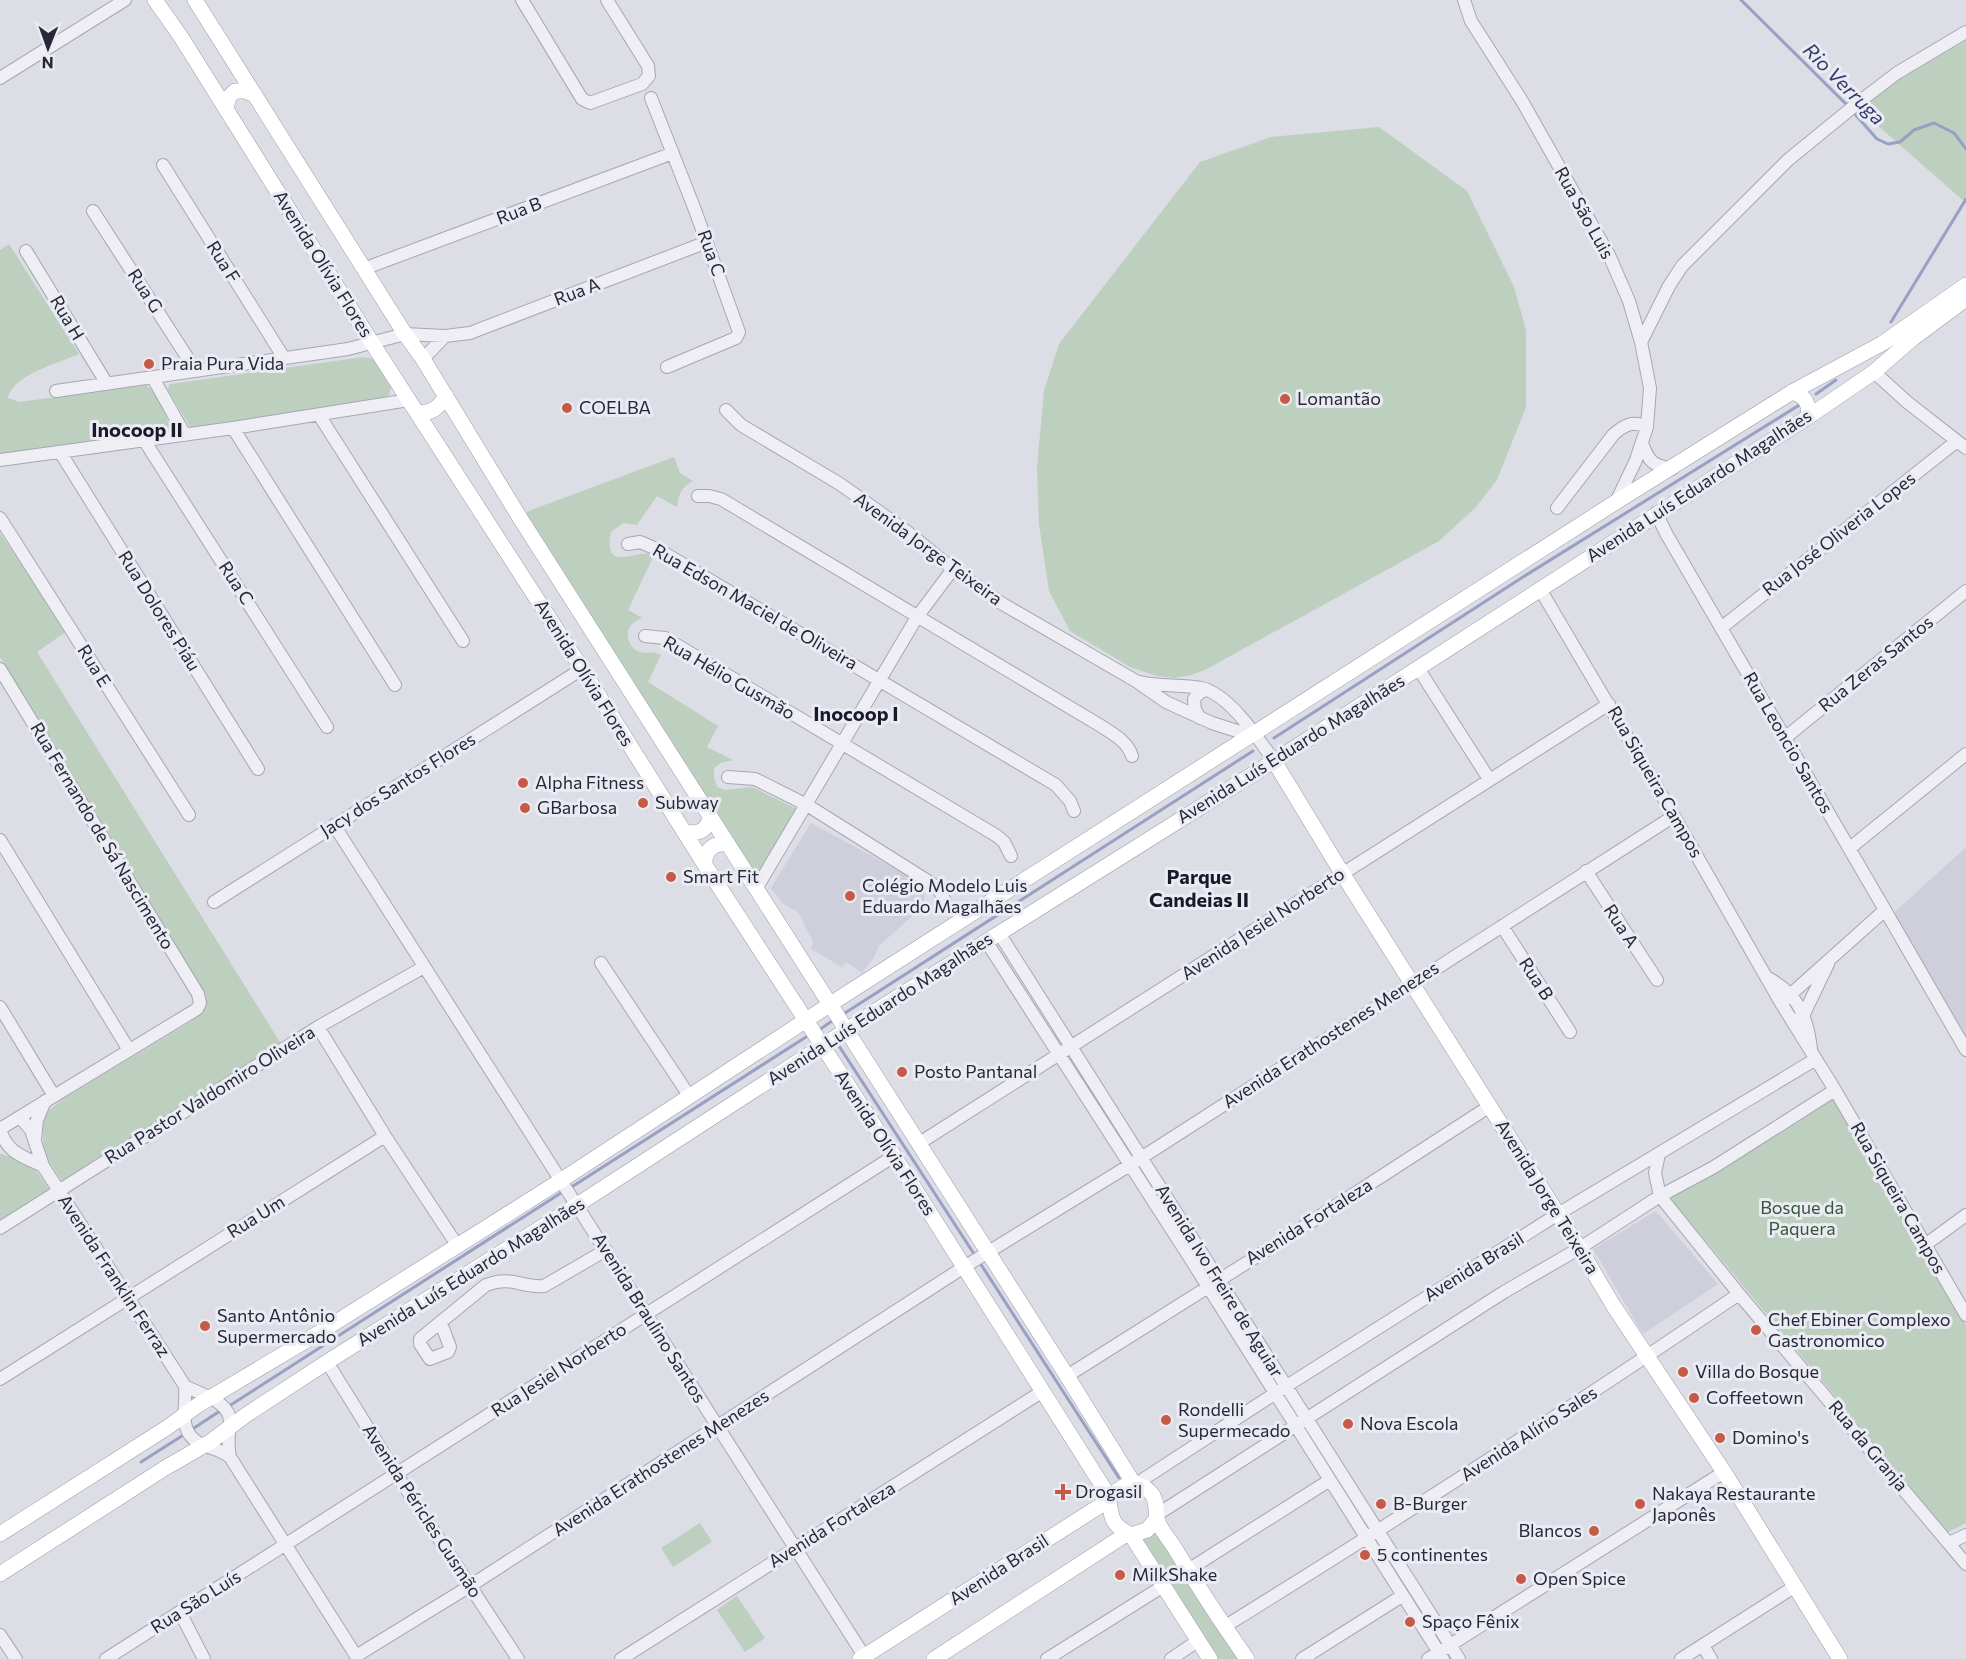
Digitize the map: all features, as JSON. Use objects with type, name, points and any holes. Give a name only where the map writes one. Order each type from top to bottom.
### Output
[{"type":"main road","name":"Avenida Olívia Flores","points":[[155,0],[181,37],[372,343],[1043,1391],[1110,1499],[1110,1516],[1119,1529],[1129,1534],[1165,1585],[1210,1659]]},
{"type":"main road","name":"Avenida Olívia Flores","points":[[195,0],[366,268],[520,518],[710,818],[1136,1485],[1151,1492],[1157,1505],[1157,1516],[1188,1570],[1247,1659]]},
{"type":"main road","points":[[226,108],[229,97],[235,90],[255,95]]},
{"type":"main road","name":"Avenida Luís Eduardo Magalhães","points":[[0,1534],[458,1245],[562,1183],[806,1020],[1253,731],[1792,392],[1883,344],[1966,285]]},
{"type":"main road","name":"Avenida Luís Eduardo Magalhães","points":[[0,1574],[165,1468],[230,1423],[575,1202],[1274,760],[1808,417],[1874,372],[1912,339],[1966,299]]},
{"type":"main road","points":[[1792,392],[1805,399],[1809,410],[1808,417]]},
{"type":"main road","points":[[414,406],[430,412],[438,407],[446,396]]},
{"type":"main road","name":"Avenida Jorge Teixeira","points":[[1274,760],[1342,873],[1580,1248],[1613,1305],[1724,1472],[1840,1659]]},
{"type":"main road","points":[[684,832],[700,833],[705,830],[710,818]]},
{"type":"main road","points":[[705,865],[705,856],[709,849],[715,845],[728,844]]},
{"type":"main road","name":"Avenida Brasil","points":[[864,1658],[1110,1499],[1115,1491],[1126,1484],[1136,1485]]},
{"type":"main road","name":"Avenida Brasil","points":[[934,1659],[1129,1534],[1148,1530],[1157,1516]]},
{"type":"street","points":[[0,78],[124,0]]},
{"type":"street","points":[[522,0],[582,99],[590,103],[642,84],[649,76],[648,66],[607,0]]},
{"type":"street","name":"Rua São Luis","points":[[1464,0],[1471,21],[1522,101],[1609,255],[1629,301],[1641,342],[1650,388],[1647,427],[1636,460],[1617,502]]},
{"type":"street","points":[[1641,342],[1669,286],[1682,266],[1788,160],[1897,72],[1966,32]]},
{"type":"street","name":"Rua C","points":[[651,98],[739,332],[736,338],[667,368]]},
{"type":"street","name":"Rua B","points":[[366,268],[673,153]]},
{"type":"street","name":"Rua F","points":[[163,165],[284,358]]},
{"type":"street","name":"Rua G","points":[[93,211],[196,370]]},
{"type":"street","name":"Rua A","points":[[56,391],[348,349],[405,334],[445,336],[470,333],[707,242]]},
{"type":"street","name":"Rua H","points":[[26,251],[107,384]]},
{"type":"street","points":[[423,359],[445,336]]},
{"type":"street","points":[[1874,372],[1907,402],[1962,444]]},
{"type":"street","points":[[153,378],[185,435]]},
{"type":"street","points":[[0,460],[319,415],[414,406]]},
{"type":"street","name":"Avenida Jorge Teixeira","points":[[726,410],[741,425],[849,491],[906,531],[953,569],[1001,603],[1136,681],[1166,702],[1200,718],[1237,731],[1253,731]]},
{"type":"street","points":[[319,415],[463,641]]},
{"type":"street","points":[[1557,508],[1613,435],[1623,426],[1638,423],[1647,427]]},
{"type":"street","points":[[233,428],[396,685]]},
{"type":"street","name":"Rua C","points":[[144,440],[327,727]]},
{"type":"street","points":[[1642,443],[1648,458],[1661,467],[1672,469]]},
{"type":"street","name":"Rua José Oliveria Lopes","points":[[1721,628],[1962,444]]},
{"type":"street","name":"Rua Dolores Piáu","points":[[60,452],[258,769]]},
{"type":"street","points":[[698,496],[709,496],[721,500],[1101,726],[1122,740],[1130,749],[1132,756]]},
{"type":"street","name":"Rua Leoncio Santos","points":[[1656,513],[1966,1050]]},
{"type":"street","name":"Rua E","points":[[0,518],[189,815]]},
{"type":"street","name":"Rua Edson Maciel de Oliveira","points":[[628,544],[640,542],[649,545],[1056,785],[1070,801],[1074,811]]},
{"type":"street","points":[[756,889],[917,617],[953,569]]},
{"type":"street","name":"Rua Siqueira Campos","points":[[1540,589],[1609,704],[1791,1021],[1814,1054],[1966,1315]]},
{"type":"street","name":"Rua Zeras Santos","points":[[1786,737],[1966,591]]},
{"type":"street","name":"Rua Hélio Gusmão","points":[[645,636],[665,638],[997,836],[1004,842],[1011,855]]},
{"type":"street","points":[[1418,668],[1489,780]]},
{"type":"street","name":"Jacy dos Santos Flores","points":[[214,903],[582,669]]},
{"type":"street","name":"Rua Fernando de Sá Nascimento","points":[[0,670],[198,994],[200,1003],[197,1009],[129,1050]]},
{"type":"street","name":"Avenida Jorge Teixeira","points":[[1136,681],[1208,690],[1234,710],[1274,760]]},
{"type":"street","points":[[1200,718],[1195,710],[1194,699],[1200,692],[1208,690]]},
{"type":"street","name":"Avenida Jesiel Norberto","points":[[918,1144],[1609,704]]},
{"type":"street","points":[[1850,848],[1966,754]]},
{"type":"street","points":[[728,777],[755,779],[807,805],[931,883],[939,890],[945,901]]},
{"type":"street","name":"Avenida Erathostenes Menezes","points":[[357,1657],[964,1267],[1130,1165],[1674,816]]},
{"type":"street","name":"Avenida Braulino Santos","points":[[334,825],[864,1658]]},
{"type":"street","points":[[0,840],[129,1050],[0,1129]]},
{"type":"street","name":"Rua A","points":[[1586,871],[1657,980]]},
{"type":"street","points":[[1781,1003],[1885,910]]},
{"type":"street","name":"Rua B","points":[[1502,926],[1570,1032]]},
{"type":"street","name":"Avenida Ivo Freire de Aguiar","points":[[993,937],[1072,1046],[1142,1156],[1218,1280],[1280,1390]]},
{"type":"street","name":"Avenida Ivo Freire de Aguiar","points":[[993,937],[1058,1055],[1207,1287],[1379,1532],[1459,1659]]},
{"type":"street","points":[[1791,1021],[1803,1016],[1831,958]]},
{"type":"street","points":[[601,963],[690,1097]]},
{"type":"street","name":"Rua Pastor Valdomiro Oliveira","points":[[0,1228],[318,1027],[424,967]]},
{"type":"street","name":"Rua Siqueira Campos","points":[[1767,977],[1791,993],[1799,1003],[1814,1054]]},
{"type":"street","points":[[0,1007],[50,1099]]},
{"type":"street","points":[[318,1027],[385,1136],[458,1245]]},
{"type":"street","name":"Avenida Brasil","points":[[1136,1485],[1280,1390],[1558,1214],[1659,1154],[1814,1054]]},
{"type":"street","name":"Avenida Brasil","points":[[1157,1516],[1504,1292],[1580,1248],[1660,1197],[1714,1167],[1835,1090]]},
{"type":"street","points":[[35,1140],[37,1120],[50,1099]]},
{"type":"street","name":"Avenida Fortaleza","points":[[1067,1376],[1490,1106]]},
{"type":"street","name":"Avenida Franklin Ferraz","points":[[20,1117],[29,1126],[43,1166],[186,1386]]},
{"type":"street","name":"Avenida Franklin Ferraz","points":[[0,1129],[4,1146],[43,1166]]},
{"type":"street","name":"Rua Um","points":[[0,1379],[385,1136]]},
{"type":"street","points":[[1659,1154],[1655,1173],[1660,1197]]},
{"type":"street","name":"Rua Jesiel Norberto","points":[[286,1546],[894,1156]]},
{"type":"street","name":"Rua da Granja","points":[[1660,1197],[1966,1564]]},
{"type":"street","points":[[1925,1245],[1966,1215]]},
{"type":"street","points":[[441,1323],[486,1285],[508,1280],[534,1287],[544,1286],[606,1250]]},
{"type":"street","name":"Avenida Alírio Sales","points":[[1224,1627],[1379,1532],[1647,1357],[1739,1294]]},
{"type":"street","name":"Avenida Péricles Gusmão","points":[[327,1362],[397,1475],[518,1659]]},
{"type":"street","points":[[230,1457],[218,1449],[201,1444],[188,1434],[184,1419],[186,1386],[224,1406],[230,1423],[227,1443],[230,1457],[357,1657]]},
{"type":"street","name":"Avenida Fortaleza","points":[[621,1659],[1043,1391]]},
{"type":"street","name":"Avenida Ivo Freire de Aguiar","points":[[1301,1423],[1330,1480],[1437,1657]]},
{"type":"street","points":[[1437,1657],[1450,1646],[1724,1472]]},
{"type":"street","points":[[1188,1570],[1330,1480]]},
{"type":"street","points":[[1949,1543],[1966,1535]]},
{"type":"street","name":"Rua São Luís","points":[[106,1659],[286,1546]]},
{"type":"street","points":[[1047,1659],[1165,1585]]},
{"type":"street","points":[[1681,1659],[1794,1587]]},
{"type":"street","points":[[1302,1659],[1402,1596]]},
{"type":"street","points":[[180,1612],[204,1659]]},
{"type":"street","points":[[0,1635],[16,1659]]},
{"type":"street","points":[[1171,1659],[1199,1640]]},
{"type":"street","points":[[1703,1646],[1711,1659]]},
{"type":"shaded area","name":"Colégio Modelo Luis Eduardo Magalhães","points":[[811,823],[927,886],[922,907],[879,946],[862,973],[847,962],[842,967],[811,949],[813,942],[799,913],[782,903],[771,888]]},
{"type":"shaded area","points":[[1966,847],[1966,1050],[1890,919]]},
{"type":"shaded area","points":[[1656,1211],[1718,1284],[1643,1334],[1593,1249]]},
{"type":"green space","points":[[1966,41],[1966,203],[1859,109],[1895,82]]},
{"type":"green space","name":"Lomantão","points":[[1379,127],[1467,191],[1514,287],[1526,330],[1526,407],[1497,480],[1475,508],[1439,541],[1205,670],[1174,678],[1157,676],[1130,667],[1070,631],[1049,591],[1039,524],[1037,467],[1044,391],[1059,344],[1200,162],[1271,137]]},
{"type":"green space","points":[[9,244],[79,354],[27,376],[11,390],[8,398],[19,402],[146,385],[155,393],[171,427],[164,432],[0,455],[0,250]]},
{"type":"green space","points":[[363,357],[376,359],[392,384],[389,395],[379,400],[192,430],[168,390],[171,384]]},
{"type":"green space","points":[[674,457],[680,473],[693,481],[681,491],[677,507],[657,496],[637,525],[623,523],[611,532],[610,545],[612,553],[617,557],[654,555],[628,610],[642,618],[630,626],[629,640],[632,647],[638,651],[661,655],[648,682],[718,726],[707,747],[733,760],[721,763],[714,768],[717,787],[725,790],[752,787],[799,810],[756,878],[524,514]]},
{"type":"green space","points":[[0,533],[67,631],[37,652],[281,1044],[64,1184],[44,1154],[43,1123],[48,1111],[63,1099],[190,1022],[201,1011],[203,1000],[201,990],[0,657]]},
{"type":"green space","name":"Bosque da Paquera","points":[[1830,1092],[1966,1325],[1966,1523],[1948,1532],[1670,1198]]},
{"type":"green space","points":[[0,1154],[19,1159],[31,1166],[51,1192],[0,1225]]},
{"type":"green space","points":[[1158,1518],[1247,1659],[1211,1659],[1131,1534]]},
{"type":"green space","points":[[700,1523],[712,1542],[673,1567],[661,1548]]},
{"type":"green space","points":[[737,1596],[765,1638],[745,1652],[717,1610]]},
{"type":"waterway","name":"Rio Verruga","points":[[1741,0],[1849,107]]},
{"type":"waterway","name":"Rio Verruga","points":[[1853,112],[1877,139],[1888,144],[1900,142],[1914,130],[1934,123],[1954,133],[1966,149]]},
{"type":"waterway","points":[[1891,322],[1966,199]]},
{"type":"waterway","points":[[1816,394],[1836,380]]},
{"type":"waterway","points":[[1274,738],[1523,577],[1801,404]]},
{"type":"waterway","points":[[845,1013],[1253,751]]},
{"type":"waterway","points":[[819,1030],[832,1021]]},
{"type":"waterway","points":[[570,1188],[806,1037]]},
{"type":"waterway","points":[[839,1046],[976,1257]]},
{"type":"waterway","points":[[229,1406],[564,1191]]},
{"type":"waterway","points":[[980,1263],[1119,1478]]},
{"type":"waterway","points":[[191,1430],[223,1409]]},
{"type":"waterway","points":[[141,1462],[185,1434]]},
{"type":"place","name":"Praia Pura Vida","points":[[149,364]]},
{"type":"place","name":"Lomantão","points":[[1285,399]]},
{"type":"place","name":"COELBA","points":[[567,408]]},
{"type":"place","name":"Alpha Fitness","points":[[523,783]]},
{"type":"place","name":"Subway","points":[[643,803]]},
{"type":"place","name":"GBarbosa","points":[[525,808]]},
{"type":"place","name":"Smart Fit","points":[[671,877]]},
{"type":"place","name":"Colégio Modelo Luis Eduardo Magalhães","points":[[850,896]]},
{"type":"place","name":"Posto Pantanal","points":[[902,1072]]},
{"type":"place","name":"Santo Antônio Supermercado","points":[[205,1326]]},
{"type":"place","name":"Chef Ebiner Complexo Gastronomico","points":[[1756,1330]]},
{"type":"place","name":"Villa do Bosque","points":[[1683,1372]]},
{"type":"place","name":"Coffeetown","points":[[1694,1398]]},
{"type":"place","name":"Rondelli Supermecado","points":[[1166,1420]]},
{"type":"place","name":"Nova Escola","points":[[1348,1424]]},
{"type":"place","name":"Domino's","points":[[1720,1438]]},
{"type":"place","name":"Drogasil","points":[[1063,1492]]},
{"type":"place","name":"B-Burger","points":[[1381,1504]]},
{"type":"place","name":"Nakaya Restaurante Japonês","points":[[1640,1504]]},
{"type":"place","name":"Blancos","points":[[1594,1531]]},
{"type":"place","name":"5 continentes","points":[[1365,1555]]},
{"type":"place","name":"MilkShake","points":[[1120,1575]]},
{"type":"place","name":"Open Spice","points":[[1521,1579]]},
{"type":"place","name":"Spaço Fênix","points":[[1410,1622]]},
{"type":"district","name":"Inocoop II","points":[[137,430]]},
{"type":"district","name":"Inocoop I","points":[[856,714]]},
{"type":"district","name":"Parque Candeias II","points":[[1199,888]]}]
